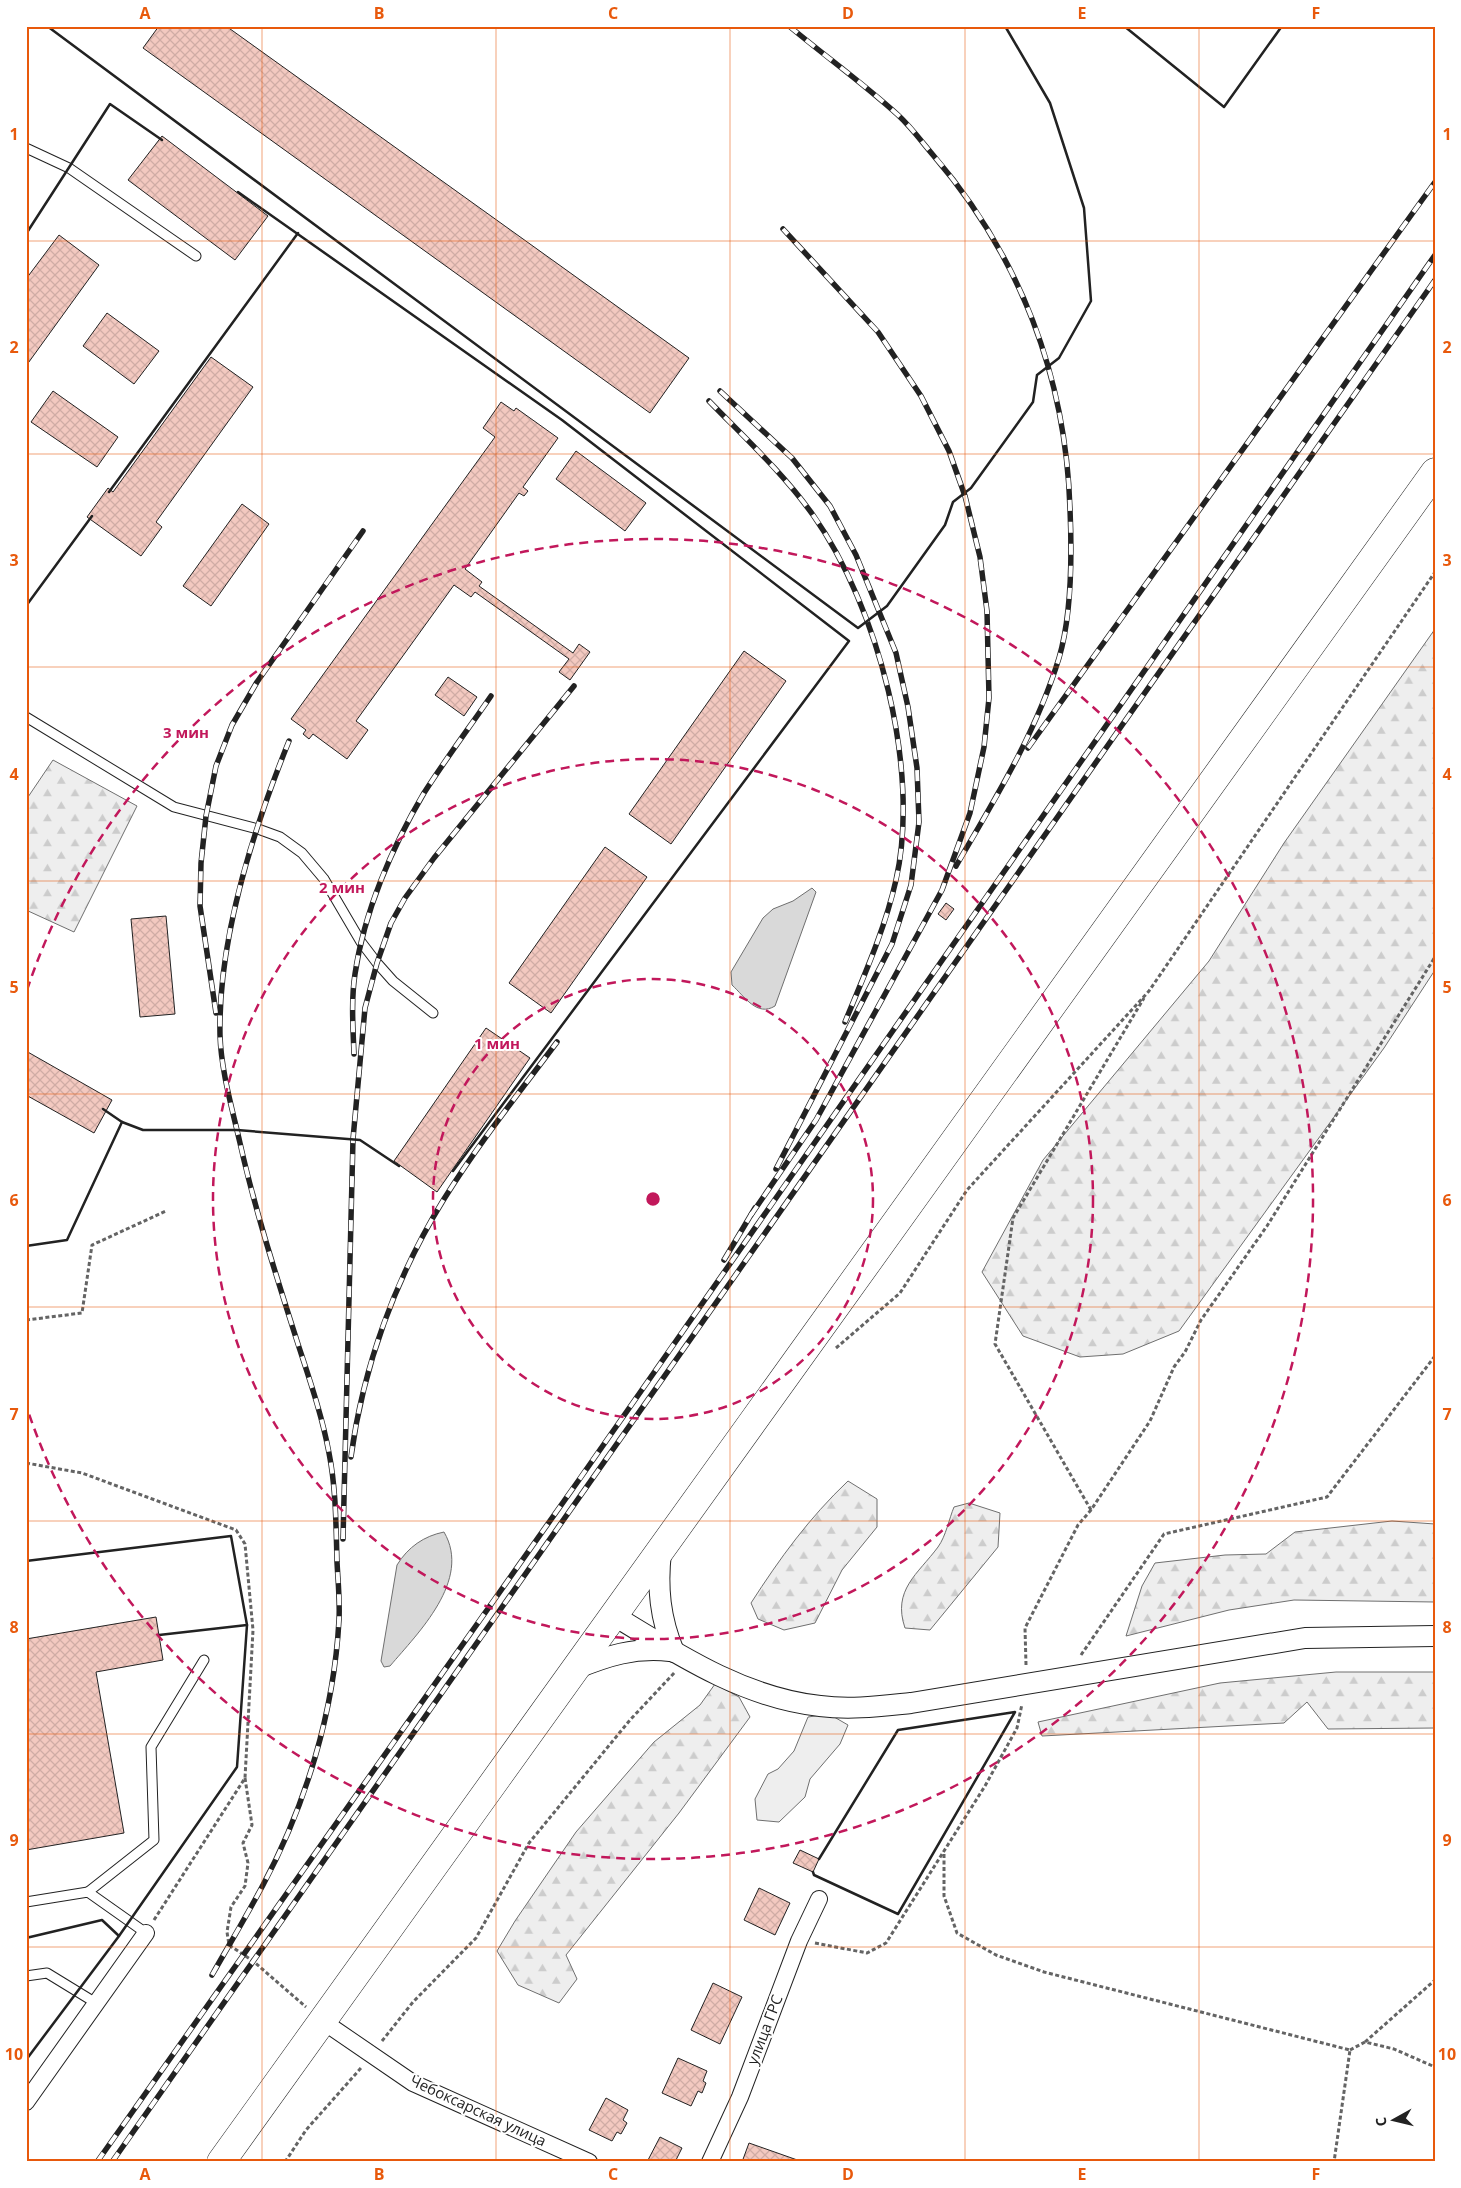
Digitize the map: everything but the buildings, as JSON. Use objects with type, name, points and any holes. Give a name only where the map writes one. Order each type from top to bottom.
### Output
[{"type":"highway","points":[[221,2162],[321,2020],[1435,472]]},
{"type":"street","points":[[661,1548],[658,1579],[659,1604],[664,1628],[681,1655]]},
{"type":"street","points":[[612,1615],[732,1682],[782,1699],[820,1706],[864,1708],[911,1703],[1305,1638],[1435,1636]]},
{"type":"street","points":[[573,1670],[606,1656],[630,1650],[652,1649],[681,1655]]},
{"type":"street","name":"улица ГРС","points":[[710,2162],[740,2096],[799,1941],[819,1899]]},
{"type":"street","points":[[26,2102],[146,1934]]},
{"type":"street","name":"Чебоксарская улица","points":[[321,2020],[413,2083],[589,2162]]},
{"type":"lane","points":[[26,148],[69,168],[196,256]]},
{"type":"lane","points":[[26,717],[174,807],[258,829],[280,837],[302,853],[324,879],[361,942],[377,963],[393,981],[433,1013]]},
{"type":"lane","points":[[26,1902],[88,1892],[154,1840],[151,1747],[204,1660]]},
{"type":"lane","points":[[88,1892],[146,1934]]},
{"type":"lane","points":[[26,1976],[47,1973],[96,2003]]},
{"type":"path","points":[[1091,1510],[995,1344],[1012,1218],[1148,991],[1435,572]]},
{"type":"path","points":[[799,1941],[867,1953],[886,1943],[944,1853],[1017,1728],[1026,1683],[1025,1628],[1078,1525],[1091,1510],[1150,1421],[1174,1367],[1185,1352],[1201,1320],[1267,1226],[1435,957]]},
{"type":"path","points":[[834,1350],[900,1293],[967,1190],[1148,991]]},
{"type":"path","points":[[26,1320],[82,1313],[92,1245],[166,1211]]},
{"type":"path","points":[[1065,1677],[1094,1639],[1164,1534],[1327,1497],[1435,1356]]},
{"type":"path","points":[[285,2162],[306,2130],[372,2055],[413,2002],[476,1938],[529,1843],[681,1655]]},
{"type":"path","points":[[245,1778],[252,1825],[243,1843],[248,1863],[245,1886],[231,1907],[227,1932],[229,1945],[253,1961],[321,2020]]},
{"type":"path","points":[[944,1853],[944,1896],[957,1933],[996,1955],[1044,1972],[1350,2050],[1365,2042],[1435,1980]]},
{"type":"path","points":[[1365,2042],[1394,2049],[1435,2067]]},
{"type":"path","points":[[1334,2162],[1350,2050]]},
{"type":"green space","points":[[1435,629],[1435,970],[1384,1048],[1179,1331],[1123,1354],[1080,1357],[1023,1336],[982,1272],[1043,1160],[1209,961],[1284,843]]},
{"type":"green space","points":[[53,760],[137,806],[74,932],[26,910],[26,800]]},
{"type":"green space","points":[[848,1481],[877,1499],[877,1527],[842,1570],[815,1623],[784,1630],[758,1619],[751,1603],[796,1539],[820,1509]]},
{"type":"green space","points":[[969,1503],[1000,1513],[998,1547],[930,1630],[905,1628],[902,1603],[909,1583],[941,1543],[954,1507]]},
{"type":"green space","points":[[1392,1521],[1435,1524],[1435,1602],[1294,1600],[1229,1610],[1126,1636],[1142,1586],[1155,1563],[1225,1555],[1266,1554],[1295,1532]]},
{"type":"green space","points":[[1336,1672],[1435,1672],[1435,1728],[1328,1729],[1307,1702],[1284,1723],[1042,1736],[1038,1722],[1220,1683]]},
{"type":"green space","points":[[715,1684],[739,1697],[750,1717],[679,1813],[566,1955],[577,1979],[559,2003],[518,1985],[497,1951],[515,1921],[576,1832],[654,1742],[700,1705]]},
{"type":"green space","points":[[829,1714],[848,1725],[840,1744],[810,1779],[805,1797],[779,1822],[757,1820],[755,1799],[768,1774],[778,1769],[794,1751],[808,1717]]},
{"type":"shaded area","points":[[812,888],[816,892],[775,1006],[769,1009],[757,1007],[732,985],[731,972],[763,918],[773,909],[793,901]]},
{"type":"shaded area","points":[[444,1532],[451,1550],[451,1569],[447,1587],[427,1622],[390,1666],[384,1667],[381,1661],[397,1565],[417,1543],[430,1536]]},
{"type":"railway","points":[[789,26],[898,115],[964,194],[991,234],[1014,277],[1033,320],[1048,366],[1059,412],[1067,460],[1071,527],[1069,604],[1063,641],[1050,686],[1027,739],[1000,791],[956,866]]},
{"type":"railway","points":[[1028,748],[1435,182]]},
{"type":"railway","points":[[751,1215],[816,1120],[942,890],[970,813],[984,747],[989,698],[987,611],[980,557],[965,496],[949,451],[921,396],[878,332],[783,229]]},
{"type":"railway","points":[[97,2162],[581,1477],[1435,255]]},
{"type":"railway","points":[[112,2162],[1435,280]]},
{"type":"railway","points":[[720,391],[792,458],[830,506],[856,555],[896,653],[908,707],[917,768],[919,822],[911,885],[892,944],[776,1169]]},
{"type":"railway","points":[[709,401],[776,470],[813,515],[836,553],[857,595],[874,642],[888,690],[898,740],[903,789],[902,836],[896,880],[886,916],[874,952],[845,1022]]},
{"type":"railway","points":[[216,1013],[200,906],[201,863],[206,816],[216,766],[232,725],[257,682],[363,531]]},
{"type":"railway","points":[[343,1539],[353,1139],[365,1008],[377,963],[391,923],[405,898],[434,858],[574,686]]},
{"type":"railway","points":[[354,1054],[353,1004],[355,974],[365,927],[381,880],[401,835],[424,793],[491,696]]},
{"type":"railway","points":[[212,1975],[263,1885],[305,1790],[324,1723],[331,1689],[339,1620],[335,1507],[329,1453],[315,1397],[252,1193],[227,1089],[220,1035],[221,998],[231,923],[251,848],[289,741]]},
{"type":"railway","points":[[351,1457],[356,1423],[373,1356],[384,1323],[411,1259],[444,1199],[471,1158],[557,1042]]},
{"type":"railway","points":[[724,1260],[755,1208]]},
{"type":"wall","points":[[47,26],[858,628],[887,606],[945,525],[953,502],[971,488],[1033,402],[1037,375],[1059,358],[1091,301],[1084,208],[1050,103],[1005,26]]},
{"type":"wall","points":[[1124,26],[1224,107],[1282,26]]},
{"type":"wall","points":[[26,234],[110,104],[162,140]]},
{"type":"wall","points":[[238,192],[562,420],[849,641],[453,1171]]},
{"type":"wall","points":[[109,492],[298,233]]},
{"type":"wall","points":[[26,606],[92,516]]},
{"type":"wall","points":[[103,1109],[122,1122],[143,1130],[237,1130],[360,1140],[399,1166]]},
{"type":"wall","points":[[26,1246],[67,1240],[122,1122]]},
{"type":"wall","points":[[26,1561],[231,1536],[247,1625],[159,1635]]},
{"type":"wall","points":[[26,2060],[119,1936],[237,1767],[247,1625]]},
{"type":"wall","points":[[813,1872],[814,1875],[898,1914],[1015,1712],[898,1730],[819,1859]]},
{"type":"wall","points":[[26,1938],[102,1920],[119,1936]]}]
